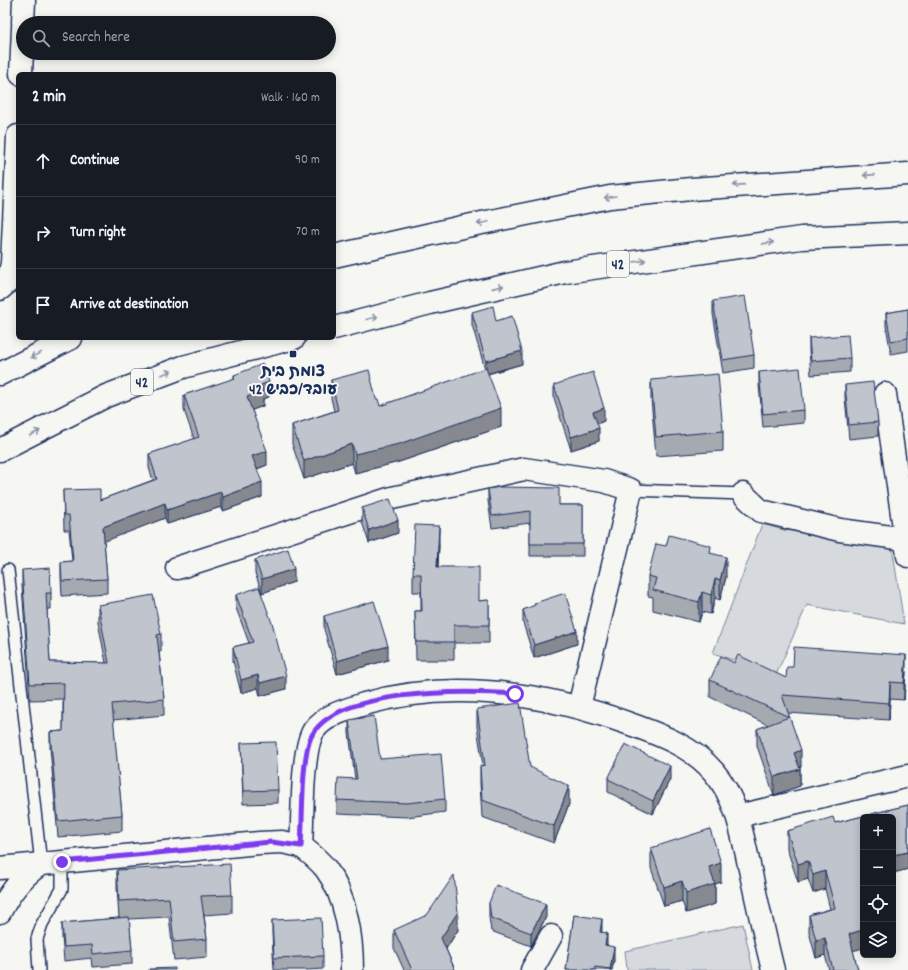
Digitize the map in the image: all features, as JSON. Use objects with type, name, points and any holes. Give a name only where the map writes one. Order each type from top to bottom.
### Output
[{"type":"main road","points":[[23,16],[24,0]]},
{"type":"main road","points":[[21,72],[22,60]]},
{"type":"main road","points":[[336,256],[462,227],[610,197],[731,186],[908,174]]},
{"type":"main road","points":[[0,289],[8,282],[12,264],[16,179]]},
{"type":"main road","name":"42","points":[[336,327],[430,302],[565,272],[801,238],[908,233]]},
{"type":"main road","points":[[0,374],[67,340]]},
{"type":"main road","name":"42","points":[[0,450],[113,393],[183,367],[286,340]]},
{"type":"main road","points":[[743,494],[761,511],[907,545],[885,394]]},
{"type":"main road","points":[[177,568],[392,498],[524,468],[604,480],[632,490],[578,707]]},
{"type":"main road","points":[[301,846],[308,743],[315,730],[334,714],[380,700],[414,694],[448,691],[481,691],[515,694],[578,707],[638,726],[690,750],[708,765],[722,782],[738,816],[773,970]]},
{"type":"main road","points":[[738,816],[908,776]]},
{"type":"main road","points":[[0,868],[271,842],[301,846],[326,869],[338,889],[350,939],[352,970]]},
{"type":"main road","points":[[0,912],[17,884],[31,870],[51,863]]},
{"type":"main road","points":[[532,970],[551,936]]},
{"type":"lane","points":[[632,490],[743,494]]},
{"type":"lane","points":[[8,570],[51,863],[62,889],[42,924],[37,939],[39,970]]},
{"type":"shaded area","points":[[762,524],[784,530],[892,546],[904,624],[807,605],[776,675],[713,653]]},
{"type":"shaded area","points":[[743,924],[753,970],[627,970],[625,951]]},
{"type":"building","points":[[745,296],[754,355],[723,360],[713,301]]},
{"type":"building","points":[[493,306],[496,321],[512,316],[522,351],[486,361],[472,312]]},
{"type":"building","points":[[908,309],[908,338],[891,341],[886,313]]},
{"type":"building","points":[[848,335],[850,358],[811,361],[809,338]]},
{"type":"building","points":[[263,364],[269,382],[261,385],[263,391],[247,397],[267,451],[252,456],[262,482],[223,497],[221,492],[167,510],[165,503],[103,527],[107,579],[62,581],[61,562],[73,561],[69,515],[64,515],[63,490],[100,489],[100,500],[157,479],[149,454],[199,437],[184,395],[235,378],[234,375]]},
{"type":"building","points":[[486,368],[501,408],[399,444],[355,454],[352,444],[304,461],[292,425],[338,410],[331,380],[369,370],[376,399],[378,399],[380,406]]},
{"type":"building","points":[[800,368],[804,410],[763,414],[759,372]]},
{"type":"building","points":[[593,372],[604,408],[593,412],[599,428],[571,437],[554,385]]},
{"type":"building","points":[[718,374],[723,431],[656,437],[651,380]]},
{"type":"building","points":[[873,382],[878,422],[849,425],[845,385]]},
{"type":"building","points":[[500,487],[559,488],[559,505],[583,505],[583,544],[530,544],[530,511],[492,516],[488,489]]},
{"type":"building","points":[[390,499],[398,520],[369,530],[362,508]]},
{"type":"building","points":[[415,525],[439,526],[437,567],[479,567],[479,601],[489,600],[489,625],[454,625],[454,642],[416,642],[415,611],[422,611],[421,574],[413,574]]},
{"type":"building","points":[[669,535],[711,546],[710,553],[726,557],[720,580],[715,579],[711,595],[702,592],[699,602],[653,590],[656,578],[648,576],[656,544],[666,546]]},
{"type":"building","points":[[288,549],[294,569],[262,579],[255,560]]},
{"type":"building","points":[[50,568],[51,593],[46,593],[50,662],[109,663],[98,605],[153,595],[161,634],[157,635],[164,699],[112,704],[122,815],[58,821],[50,732],[63,731],[64,683],[30,684],[22,570]]},
{"type":"building","points":[[259,587],[273,626],[286,676],[260,683],[258,675],[241,680],[233,647],[253,642],[236,595]]},
{"type":"building","points":[[565,593],[577,631],[534,645],[523,610],[535,605],[535,603]]},
{"type":"building","points":[[374,601],[388,646],[337,661],[324,616]]},
{"type":"building","points":[[794,647],[906,655],[904,683],[890,682],[889,703],[782,695],[801,750],[794,753],[800,769],[774,777],[757,729],[789,717],[710,680],[721,656],[734,663],[738,655],[786,678],[787,667],[793,667]]},
{"type":"building","points":[[520,703],[530,767],[569,786],[554,826],[482,800],[480,766],[485,765],[477,709]]},
{"type":"building","points":[[374,716],[380,759],[441,754],[445,799],[407,803],[337,800],[338,778],[357,779],[349,720]]},
{"type":"building","points":[[276,742],[278,790],[243,791],[241,743]]},
{"type":"building","points":[[625,744],[670,766],[653,801],[608,779]]},
{"type":"building","points":[[908,805],[908,852],[896,854],[896,814],[872,814]]},
{"type":"building","points":[[833,817],[835,823],[860,817],[860,931],[849,934],[858,970],[833,970],[825,938],[816,940],[809,915],[835,908],[825,871],[813,875],[808,861],[798,864],[787,831]]},
{"type":"building","points":[[710,829],[721,863],[709,867],[715,884],[686,893],[682,881],[664,887],[651,848]]},
{"type":"building","points":[[230,864],[232,895],[201,896],[207,939],[174,942],[169,898],[119,901],[117,870]]},
{"type":"building","points":[[454,875],[458,912],[441,938],[455,970],[412,970],[394,930],[427,915]]},
{"type":"building","points":[[496,885],[546,904],[531,933],[491,918],[489,903]]},
{"type":"building","points":[[574,915],[602,919],[600,932],[607,933],[605,945],[614,947],[610,969],[595,967],[594,970],[566,970]]},
{"type":"building","points":[[129,917],[132,950],[93,954],[92,945],[64,947],[62,923]]},
{"type":"building","points":[[321,918],[323,956],[274,958],[272,920]]},
{"type":"building","points":[[175,968],[175,970],[149,970],[149,969]]},
{"type":"place","name":"צומת בית עובד/כביש 42","points":[[293,354]]},
{"type":"route","points":[[62,862],[271,842],[282,842],[301,846],[308,743],[315,730],[324,721],[334,714],[346,710],[380,700],[414,694],[448,691],[481,691],[515,694]]}]
